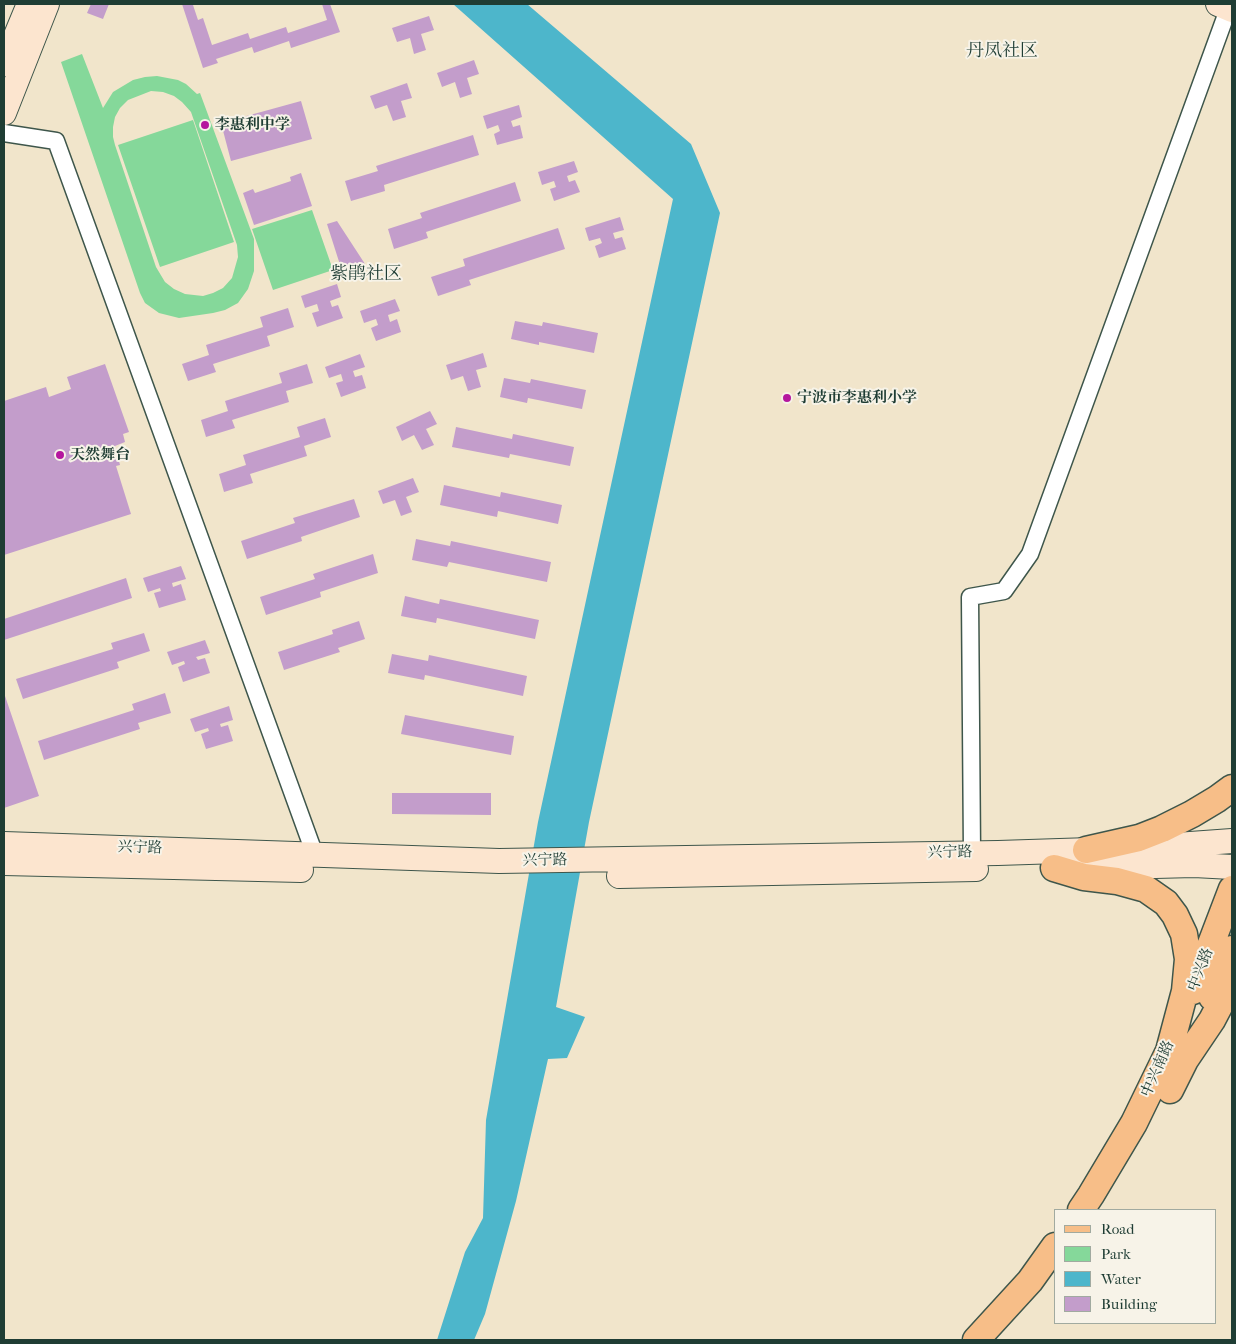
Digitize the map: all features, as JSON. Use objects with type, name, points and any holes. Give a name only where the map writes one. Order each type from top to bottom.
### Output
[{"type":"main road","points":[[4,64],[29,4]]},
{"type":"main road","points":[[4,113],[47,4]]},
{"type":"main road","name":"兴宁路","points":[[1086,850],[1139,838],[1162,829],[1192,814],[1232,788]]},
{"type":"main road","name":"兴宁路","points":[[648,867],[1086,850],[1232,841]]},
{"type":"main road","name":"兴宁路","points":[[4,844],[315,855],[498,868]]},
{"type":"main road","name":"兴宁路","points":[[4,863],[498,868],[1054,868],[1194,865],[1232,867]]},
{"type":"main road","name":"兴宁路","points":[[1054,868],[1084,877],[1117,881],[1146,889],[1166,904],[1175,915]]},
{"type":"main road","name":"中兴路","points":[[1177,1056],[1232,889]]},
{"type":"main road","name":"中兴南路","points":[[1103,1209],[1150,1132],[1177,1056],[1188,959],[1184,934],[1175,915]]},
{"type":"main road","name":"中兴路","points":[[1177,1056],[1232,949]]},
{"type":"main road","name":"中兴南路","points":[[1082,1209],[1177,1056],[1212,1020],[1232,982]]},
{"type":"main road","points":[[1000,1340],[1043,1283],[1054,1249]]},
{"type":"main road","points":[[976,1340],[1043,1283]]},
{"type":"street","points":[[972,853],[970,597],[1004,591],[1030,554],[1227,6]]},
{"type":"street","points":[[4,134],[56,141],[315,855]]},
{"type":"green space","points":[[82,54],[103,108],[113,92],[133,80],[145,77],[157,76],[178,80],[186,84],[197,94],[200,93],[254,239],[254,271],[248,289],[238,303],[225,310],[179,318],[159,313],[145,303],[61,62]],"holes":[[[151,91],[163,92],[174,96],[191,112],[237,245],[238,257],[232,278],[223,288],[203,296],[185,294],[174,289],[165,282],[156,267],[113,137],[115,117],[128,100]]]},
{"type":"green space","points":[[193,120],[234,242],[160,267],[118,145]]},
{"type":"green space","points":[[312,210],[333,270],[273,290],[252,229]]},
{"type":"water","points":[[453,4],[527,4],[691,144],[720,213],[589,822],[556,1007],[585,1017],[567,1058],[548,1059],[516,1201],[485,1314],[474,1340],[437,1340],[465,1252],[483,1218],[486,1120],[538,822],[673,199]]},
{"type":"building","points":[[91,4],[109,4],[103,19],[87,13]]},
{"type":"building","points":[[182,4],[198,4],[193,5],[198,20],[203,18],[212,45],[248,33],[250,39],[286,27],[288,33],[327,20],[322,4],[330,4],[340,32],[291,48],[289,41],[254,53],[252,47],[216,59],[218,63],[203,68]]},
{"type":"building","points":[[429,16],[434,30],[421,34],[426,50],[414,54],[410,38],[397,42],[392,28]]},
{"type":"building","points":[[474,60],[479,74],[467,78],[472,94],[460,98],[455,82],[442,87],[437,73]]},
{"type":"building","points":[[407,83],[412,98],[401,101],[406,117],[393,121],[387,105],[375,109],[370,96]]},
{"type":"building","points":[[301,101],[312,139],[231,161],[221,123]]},
{"type":"building","points":[[519,105],[522,117],[511,121],[513,127],[520,125],[523,138],[497,145],[494,134],[500,131],[498,125],[487,129],[483,116]]},
{"type":"building","points":[[473,135],[479,155],[384,185],[385,191],[351,201],[345,181],[378,171],[376,166]]},
{"type":"building","points":[[574,161],[578,172],[567,176],[569,182],[575,180],[580,192],[554,201],[550,189],[556,187],[554,181],[542,185],[538,172]]},
{"type":"building","points":[[301,173],[312,206],[254,225],[243,193],[253,189],[255,193],[291,181],[290,177]]},
{"type":"building","points":[[515,182],[521,201],[426,232],[428,238],[394,249],[388,229],[422,218],[420,213]]},
{"type":"building","points":[[620,217],[624,230],[613,233],[615,239],[622,237],[626,249],[599,258],[595,246],[602,243],[600,238],[589,241],[585,228]]},
{"type":"building","points":[[337,221],[365,264],[342,271],[327,224]]},
{"type":"building","points":[[558,228],[565,249],[469,280],[471,285],[438,296],[431,277],[465,266],[463,259]]},
{"type":"building","points":[[337,284],[341,297],[330,301],[332,307],[338,305],[343,318],[317,327],[312,313],[319,311],[317,304],[305,308],[301,296]]},
{"type":"building","points":[[395,299],[400,311],[388,315],[390,322],[397,319],[401,332],[376,341],[371,328],[378,325],[376,319],[364,323],[360,311]]},
{"type":"building","points":[[288,308],[294,327],[267,336],[270,346],[213,364],[216,372],[188,381],[182,364],[209,355],[206,345],[263,327],[260,317]]},
{"type":"building","points":[[515,321],[542,326],[543,322],[598,333],[594,353],[539,342],[539,345],[511,339]]},
{"type":"building","points":[[483,353],[487,367],[476,370],[481,387],[468,391],[463,376],[451,380],[446,365]]},
{"type":"building","points":[[360,354],[365,367],[353,371],[355,377],[362,375],[366,388],[341,397],[336,383],[343,381],[341,374],[329,378],[325,367]]},
{"type":"building","name":"天然舞台","points":[[105,364],[129,432],[123,434],[125,442],[115,446],[120,465],[116,466],[131,514],[4,555],[4,401],[46,387],[49,397],[71,389],[67,377]]},
{"type":"building","points":[[307,364],[313,383],[286,391],[289,402],[232,420],[235,428],[206,437],[201,420],[228,411],[225,401],[282,383],[279,373]]},
{"type":"building","points":[[504,378],[530,383],[531,379],[586,390],[582,409],[528,398],[527,403],[500,397]]},
{"type":"building","points":[[430,411],[437,424],[426,429],[434,445],[422,450],[414,435],[402,441],[396,427]]},
{"type":"building","points":[[325,418],[331,437],[304,446],[307,456],[250,474],[253,483],[224,492],[219,474],[246,465],[243,455],[300,437],[297,427]]},
{"type":"building","points":[[456,427],[512,439],[513,434],[574,447],[570,466],[510,454],[509,458],[452,447]]},
{"type":"building","points":[[413,478],[419,492],[406,497],[412,512],[401,516],[395,500],[383,504],[378,491]]},
{"type":"building","points":[[444,485],[500,497],[501,492],[562,505],[558,524],[498,511],[497,517],[440,505]]},
{"type":"building","points":[[354,499],[360,517],[301,537],[302,541],[247,559],[241,541],[295,523],[293,518]]},
{"type":"building","points":[[416,539],[450,546],[451,541],[551,562],[547,582],[449,562],[447,567],[412,560]]},
{"type":"building","points":[[373,554],[378,573],[320,592],[321,597],[266,615],[260,597],[315,579],[313,574]]},
{"type":"building","points":[[181,566],[186,579],[172,583],[173,587],[181,584],[186,600],[159,608],[154,593],[161,591],[160,588],[148,592],[143,578]]},
{"type":"building","points":[[126,578],[132,598],[4,640],[4,619]]},
{"type":"building","points":[[405,596],[439,604],[440,599],[539,620],[535,639],[437,618],[436,623],[401,616]]},
{"type":"building","points":[[359,621],[365,639],[338,648],[340,652],[284,670],[278,652],[333,634],[332,630]]},
{"type":"building","points":[[144,633],[150,651],[117,662],[119,668],[23,699],[16,679],[113,649],[111,643]]},
{"type":"building","points":[[205,640],[210,653],[196,657],[198,660],[205,658],[210,673],[183,682],[178,667],[185,664],[184,661],[172,665],[167,652]]},
{"type":"building","points":[[392,654],[428,661],[429,655],[527,676],[523,696],[425,675],[424,680],[388,673]]},
{"type":"building","points":[[4,693],[39,796],[4,808]]},
{"type":"building","points":[[165,693],[171,713],[138,723],[140,729],[44,760],[38,741],[134,710],[132,704]]},
{"type":"building","points":[[229,706],[233,720],[220,724],[221,727],[228,725],[233,741],[206,749],[201,734],[209,731],[208,728],[195,732],[190,719]]},
{"type":"building","points":[[405,715],[514,736],[511,755],[401,734]]},
{"type":"building","points":[[392,793],[491,793],[491,815],[392,814]]},
{"type":"place","name":"李惠利中学","points":[[205,125]]},
{"type":"place","name":"宁波市李惠利小学","points":[[787,398]]},
{"type":"place","name":"天然舞台","points":[[60,455]]},
{"type":"district","name":"丹凤社区","points":[[1002,52]]},
{"type":"district","name":"紫鹃社区","points":[[366,275]]}]
